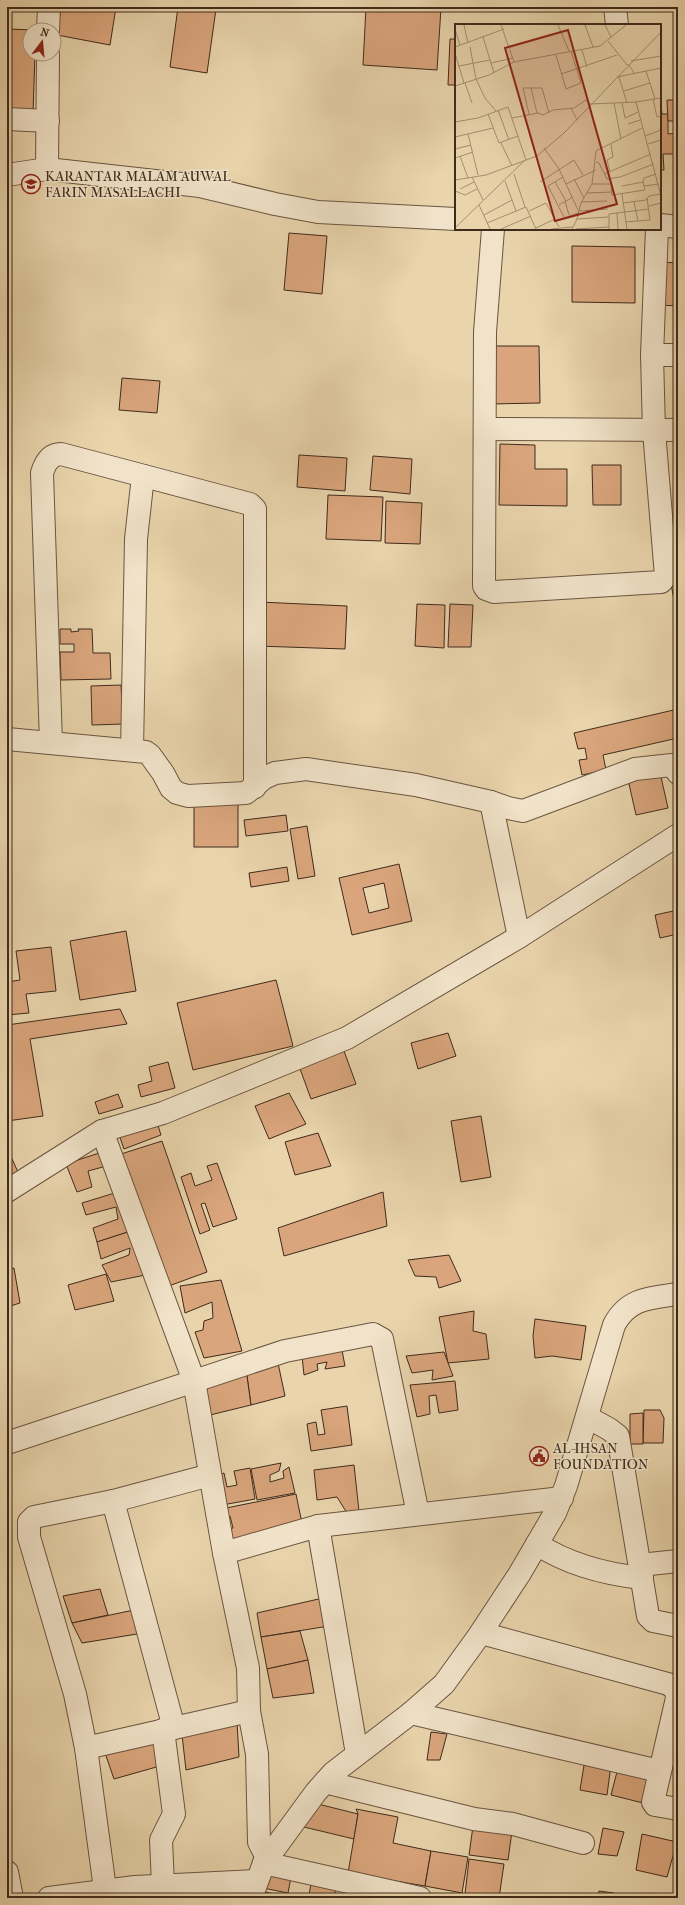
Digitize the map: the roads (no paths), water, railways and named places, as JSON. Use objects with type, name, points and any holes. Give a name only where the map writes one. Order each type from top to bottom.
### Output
[{"type":"street","points":[[48,22],[49,7]]},
{"type":"street","points":[[615,7],[617,24]]},
{"type":"street","points":[[47,169],[48,62]]},
{"type":"street","points":[[7,119],[48,121]]},
{"type":"street","points":[[7,176],[47,169],[200,186],[275,204],[318,212],[455,219]]},
{"type":"street","points":[[661,225],[678,227]]},
{"type":"street","points":[[493,230],[485,332],[486,429],[484,586],[486,589],[494,592],[664,581],[666,576],[654,431],[652,355],[657,230]]},
{"type":"street","points":[[652,355],[678,356]]},
{"type":"street","points":[[486,429],[678,430]]},
{"type":"street","points":[[51,743],[42,481],[46,462],[55,454],[61,454],[250,504],[255,508],[255,787]]},
{"type":"street","points":[[132,750],[136,539],[143,476]]},
{"type":"street","points":[[7,739],[146,752],[150,755],[171,788],[177,793],[188,796],[246,793],[264,778],[274,773],[306,769],[416,785],[523,811],[635,770],[672,765],[678,773]]},
{"type":"street","points":[[491,802],[519,937]]},
{"type":"street","points":[[7,1191],[102,1131],[163,1113],[347,1038],[519,937],[678,835]]},
{"type":"street","points":[[102,1131],[194,1381],[224,1554],[248,1668],[249,1711],[257,1754],[260,1875]]},
{"type":"street","points":[[260,1875],[332,1773],[411,1713],[444,1684],[481,1633],[537,1544],[562,1498],[614,1326],[620,1314],[643,1299],[678,1294]]},
{"type":"street","points":[[7,1443],[286,1352],[373,1334],[382,1339],[418,1514]]},
{"type":"street","points":[[587,1417],[610,1429],[618,1436],[648,1616],[653,1621],[678,1626]]},
{"type":"street","points":[[105,1889],[86,1748],[75,1694],[29,1537],[29,1522],[34,1516],[113,1501],[210,1475]]},
{"type":"street","points":[[224,1554],[318,1526],[562,1498]]},
{"type":"street","points":[[113,1501],[168,1729],[174,1814],[161,1840],[163,1885]]},
{"type":"street","points":[[318,1526],[357,1754]]},
{"type":"street","points":[[537,1544],[568,1561],[624,1576],[678,1561]]},
{"type":"street","points":[[481,1633],[668,1684],[676,1688],[677,1698],[653,1802],[655,1805],[678,1809]]},
{"type":"street","points":[[86,1748],[249,1711]]},
{"type":"street","points":[[411,1713],[659,1771]]},
{"type":"street","points":[[325,1782],[474,1819],[513,1824],[583,1844]]},
{"type":"street","points":[[49,1898],[105,1889],[163,1885],[260,1875],[420,1898]]},
{"type":"place","name":"KARANTAR MALAM AUWAL FARIN MASALLACHI","points":[[31,184]]},
{"type":"place","name":"AL-IHSAN FOUNDATION","points":[[539,1456]]}]
